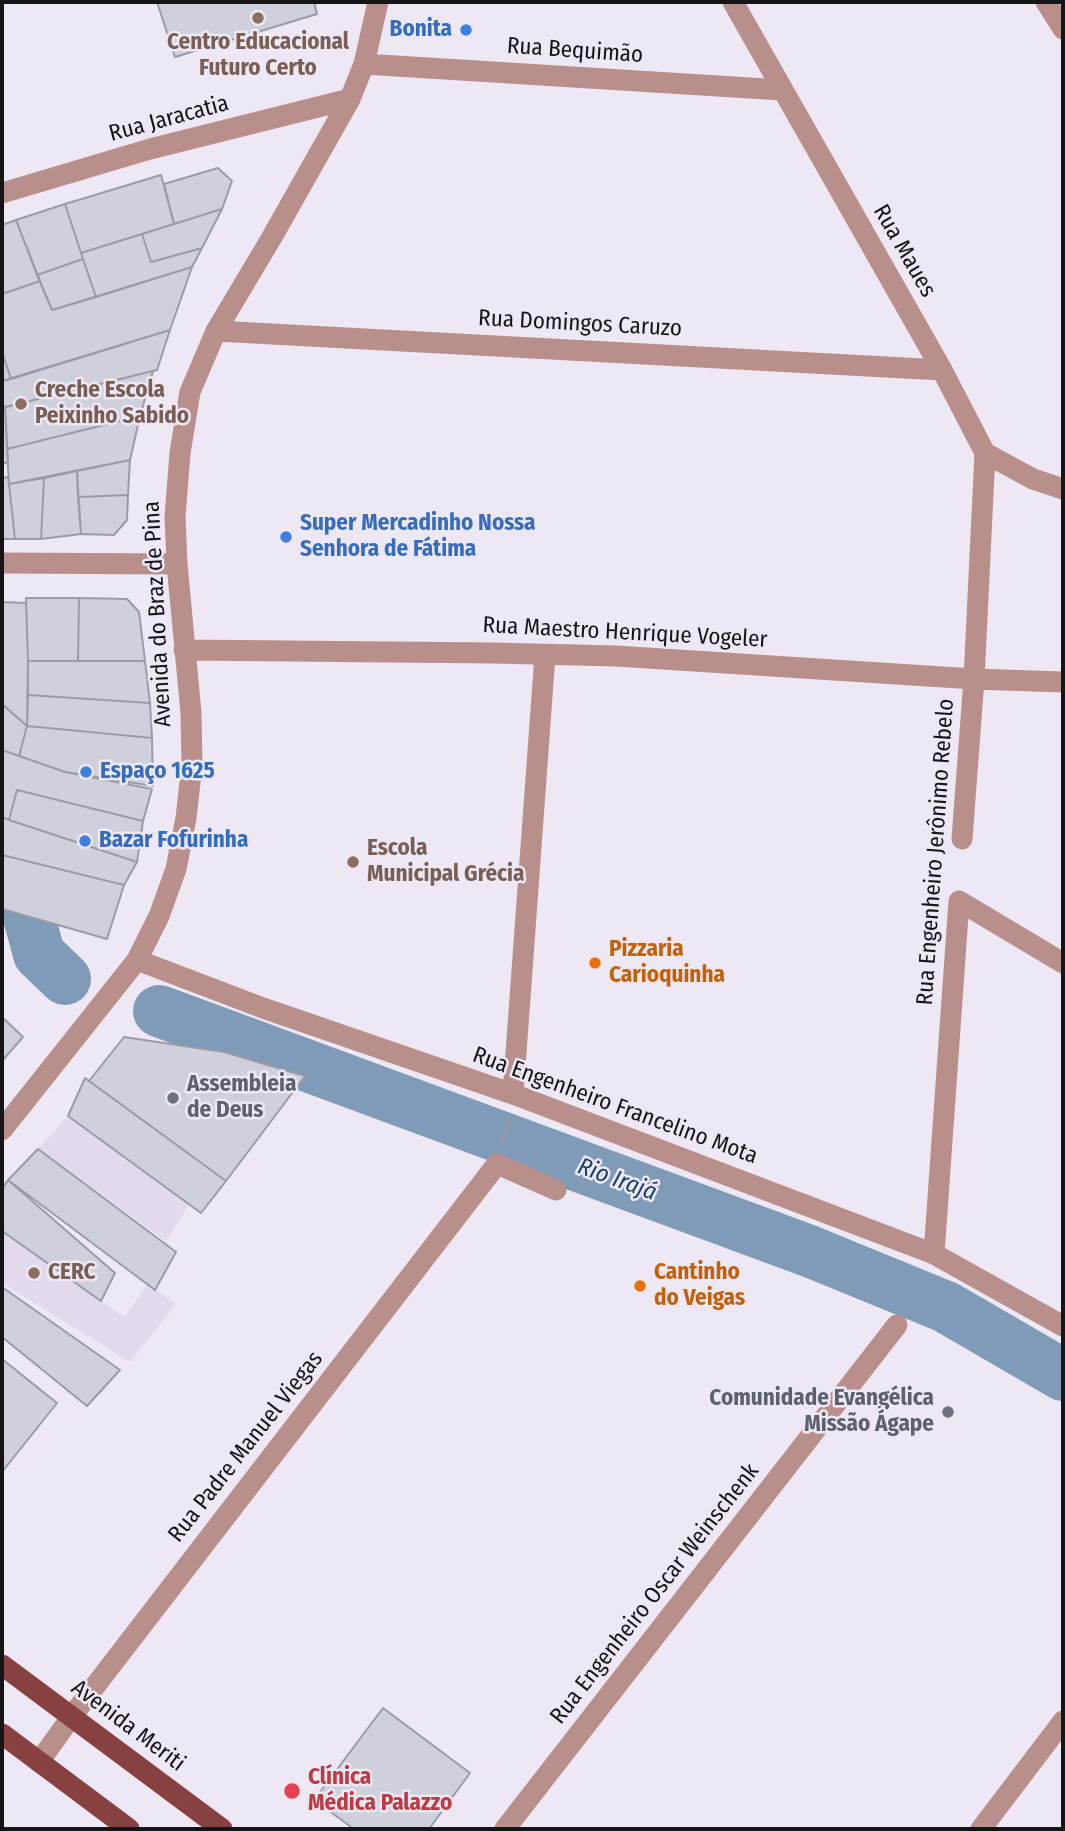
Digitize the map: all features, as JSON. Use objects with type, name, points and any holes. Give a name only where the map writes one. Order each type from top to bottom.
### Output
[{"type":"main road","name":"Avenida Meriti","points":[[2,1665],[222,1829]]},
{"type":"main road","points":[[2,1734],[128,1829]]},
{"type":"street","name":"Avenida do Braz de Pina","points":[[2,1130],[137,960],[159,916],[172,881],[186,818],[192,765],[191,713],[175,517],[180,453],[190,392],[216,331],[350,99],[364,64],[379,2]]},
{"type":"street","name":"Rua Maues","points":[[733,2],[942,370],[985,453]]},
{"type":"street","points":[[1046,2],[1062,25]]},
{"type":"street","name":"Rua Bequimão","points":[[364,64],[782,90]]},
{"type":"street","name":"Rua Jaracatia","points":[[2,193],[150,149],[350,99]]},
{"type":"street","name":"Rua Domingos Caruzo","points":[[216,331],[942,370]]},
{"type":"street","points":[[985,453],[1033,479],[1063,489]]},
{"type":"street","name":"Rua Engenheiro Jerônimo Rebelo","points":[[961,839],[974,679],[985,453]]},
{"type":"street","points":[[2,563],[177,564]]},
{"type":"street","name":"Rua Maestro Henrique Vogeler","points":[[184,650],[616,656],[974,679],[1063,682]]},
{"type":"street","points":[[512,1100],[545,654]]},
{"type":"street","name":"Rua Engenheiro Jerônimo Rebelo","points":[[934,1254],[958,901],[1063,964]]},
{"type":"street","name":"Rua Engenheiro Francelino Mota","points":[[137,960],[934,1254],[1063,1326]]},
{"type":"street","points":[[499,1157],[556,1191]]},
{"type":"street","name":"Rua Padre Manuel Viegas","points":[[39,1762],[499,1157]]},
{"type":"street","name":"Rua Engenheiro Oscar Weinschenk","points":[[505,1829],[897,1325]]},
{"type":"street","points":[[981,1829],[1063,1721]]},
{"type":"path","points":[[499,1157],[512,1100]]},
{"type":"shaded area","points":[[68,1116],[190,1203],[166,1241],[38,1149]]},
{"type":"shaded area","points":[[2,1231],[124,1317],[148,1284],[176,1304],[130,1362],[2,1283]]},
{"type":"building","points":[[157,2],[314,2],[317,14],[175,57]]},
{"type":"building","points":[[218,168],[232,181],[222,209],[174,224],[164,184]]},
{"type":"building","points":[[161,175],[174,224],[81,253],[65,204]]},
{"type":"building","points":[[65,204],[83,259],[37,275],[16,220]]},
{"type":"building","points":[[222,209],[202,248],[151,262],[142,234]]},
{"type":"building","points":[[16,220],[40,281],[2,294],[2,225]]},
{"type":"building","points":[[142,234],[151,262],[202,248],[192,267],[96,297],[81,253]]},
{"type":"building","points":[[83,259],[96,297],[52,310],[37,275]]},
{"type":"building","points":[[192,267],[170,330],[11,379],[2,352],[2,294],[40,281],[52,310]]},
{"type":"building","points":[[170,330],[157,370],[2,408],[2,381]]},
{"type":"building","points":[[2,352],[11,379],[2,381]]},
{"type":"building","points":[[153,371],[140,416],[7,449],[5,407]]},
{"type":"building","points":[[5,407],[8,462],[2,464],[2,408]]},
{"type":"building","points":[[140,416],[130,460],[9,484],[7,449]]},
{"type":"building","points":[[130,460],[128,495],[78,497],[77,471]]},
{"type":"building","points":[[77,471],[81,534],[41,539],[44,478]]},
{"type":"building","points":[[8,477],[15,539],[2,539],[2,478]]},
{"type":"building","points":[[44,478],[41,539],[15,539],[9,484]]},
{"type":"building","points":[[128,495],[127,520],[114,535],[81,534],[78,497]]},
{"type":"building","points":[[26,598],[79,598],[78,661],[28,661]]},
{"type":"building","points":[[79,598],[127,599],[139,612],[145,661],[78,661]]},
{"type":"building","points":[[2,602],[26,603],[27,726],[2,704]]},
{"type":"building","points":[[28,661],[145,661],[150,703],[28,695]]},
{"type":"building","points":[[28,695],[150,703],[152,738],[27,726]]},
{"type":"building","points":[[2,704],[27,726],[19,756],[2,750]]},
{"type":"building","points":[[27,726],[152,738],[153,786],[65,772],[19,756]]},
{"type":"building","points":[[2,750],[65,772],[152,789],[143,821],[17,790],[9,820],[2,817]]},
{"type":"building","points":[[17,790],[143,821],[137,862],[9,820]]},
{"type":"building","points":[[2,817],[137,862],[124,885],[2,855]]},
{"type":"building","points":[[2,855],[124,885],[107,939],[2,909]]},
{"type":"building","points":[[2,1017],[23,1037],[2,1061]]},
{"type":"building","points":[[124,1037],[224,1052],[305,1076],[226,1181],[89,1081]]},
{"type":"building","points":[[85,1078],[226,1181],[201,1213],[68,1116]]},
{"type":"building","points":[[38,1149],[176,1252],[155,1290],[8,1180]]},
{"type":"building","points":[[8,1180],[115,1273],[101,1301],[2,1231],[2,1189]]},
{"type":"building","points":[[2,1287],[120,1370],[87,1406],[2,1337]]},
{"type":"building","points":[[2,1359],[57,1403],[2,1472]]},
{"type":"building","points":[[383,1708],[470,1773],[429,1829],[354,1829],[314,1800]]},
{"type":"waterway","name":"Rio Irajá","points":[[2,891],[26,906],[39,954],[65,979]]},
{"type":"waterway","name":"Rio Irajá","points":[[159,1011],[809,1251],[946,1307],[1063,1375]]},
{"type":"place","name":"Centro Educacional Futuro Certo","points":[[258,18]]},
{"type":"place","name":"Bonita","points":[[466,30]]},
{"type":"place","name":"Creche Escola Peixinho Sabido","points":[[21,404]]},
{"type":"place","name":"Super Mercadinho Nossa Senhora de Fátima","points":[[286,537]]},
{"type":"place","name":"Espaço 1625","points":[[86,772]]},
{"type":"place","name":"Bazar Fofurinha","points":[[85,841]]},
{"type":"place","name":"Escola Municipal Grécia","points":[[353,862]]},
{"type":"place","name":"Pizzaria Carioquinha","points":[[595,963]]},
{"type":"place","name":"Assembleia de Deus","points":[[173,1098]]},
{"type":"place","name":"CERC","points":[[34,1273]]},
{"type":"place","name":"Cantinho do Veigas","points":[[640,1286]]},
{"type":"place","name":"Comunidade Evangélica Missão Ágape","points":[[948,1412]]},
{"type":"place","name":"Clínica Médica Palazzo","points":[[292,1791]]}]
